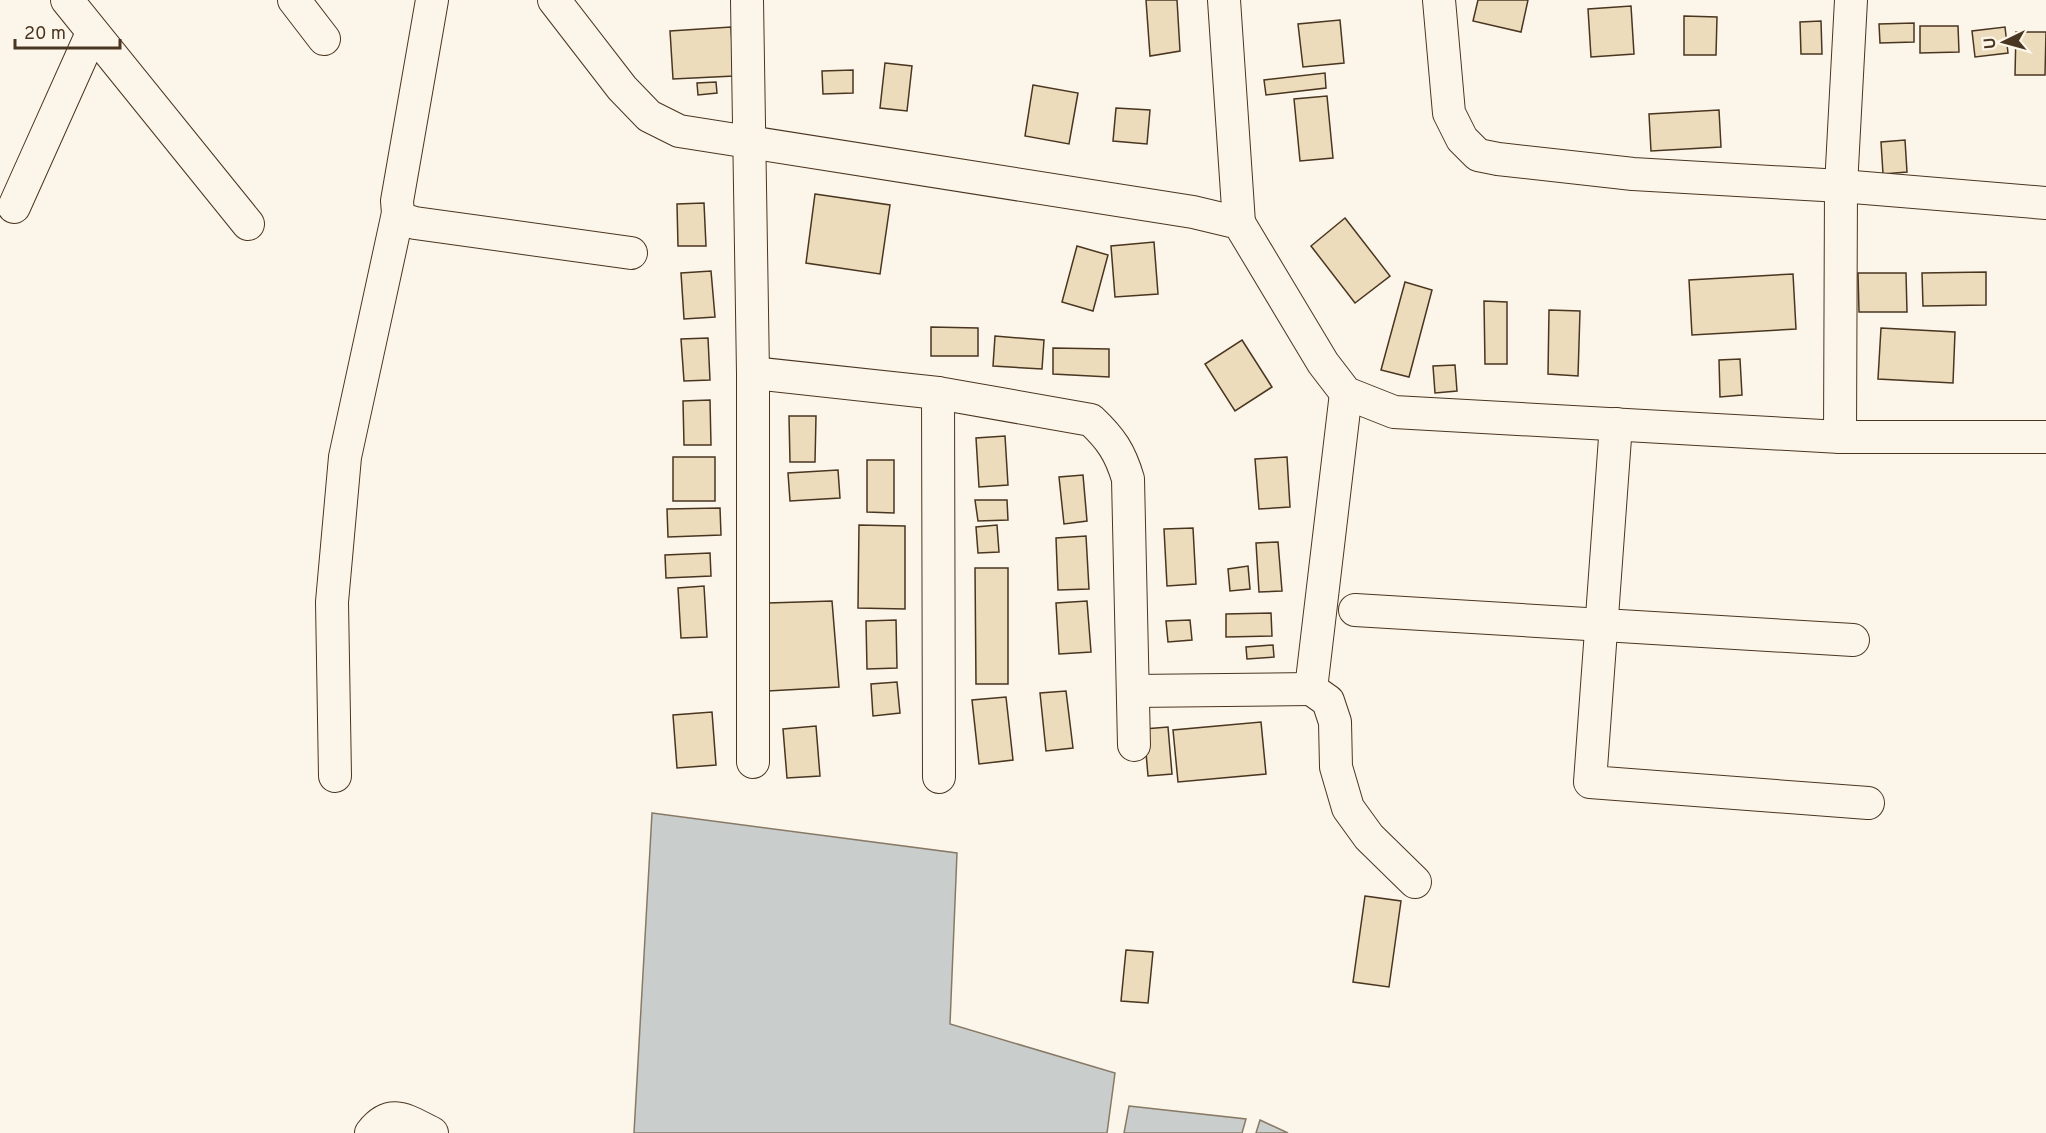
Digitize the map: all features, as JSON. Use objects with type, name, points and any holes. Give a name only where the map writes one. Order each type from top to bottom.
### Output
[{"type":"street","points":[[67,0],[248,224]]},
{"type":"street","points":[[294,0],[324,39]]},
{"type":"street","points":[[335,776],[332,602],[345,458],[398,213],[397,201],[432,0]]},
{"type":"street","points":[[554,0],[622,88],[649,116],[679,131],[1181,210],[1239,223]]},
{"type":"street","points":[[747,0],[753,374],[753,762]]},
{"type":"street","points":[[1224,0],[1239,223],[1323,363],[1346,393],[1394,412],[1840,437],[2046,437]]},
{"type":"street","points":[[1439,0],[1449,113],[1462,139],[1479,154],[1498,159],[1633,174],[1841,186],[2046,203]]},
{"type":"street","points":[[1840,437],[1841,186],[1851,0]]},
{"type":"street","points":[[14,207],[92,33]]},
{"type":"street","points":[[398,213],[405,220],[415,223],[631,253]]},
{"type":"street","points":[[753,374],[938,393],[1091,420],[1109,437],[1121,456],[1128,479],[1134,745]]},
{"type":"street","points":[[938,393],[939,777]]},
{"type":"street","points":[[1311,689],[1346,393]]},
{"type":"street","points":[[1616,424],[1590,782],[1868,802]]},
{"type":"street","points":[[1355,610],[1853,640]]},
{"type":"street","points":[[1133,691],[1311,689],[1328,701],[1335,722],[1336,767],[1348,808],[1369,837],[1415,882]]},
{"type":"street","points":[[371,1133],[380,1122],[393,1117],[410,1122],[432,1133]]},
{"type":"shaded area","points":[[652,813],[957,853],[950,1024],[1115,1073],[1107,1133],[634,1133]]},
{"type":"shaded area","points":[[1129,1106],[1246,1119],[1242,1133],[1124,1133]]},
{"type":"shaded area","points":[[1260,1120],[1288,1133],[1256,1133]]},
{"type":"building","points":[[1146,0],[1177,0],[1180,51],[1150,56]]},
{"type":"building","points":[[1478,0],[1528,0],[1521,32],[1473,21]]},
{"type":"building","points":[[1631,6],[1634,54],[1591,57],[1588,9]]},
{"type":"building","points":[[1684,16],[1717,17],[1716,55],[1684,55]]},
{"type":"building","points":[[1340,20],[1344,63],[1303,67],[1298,24]]},
{"type":"building","points":[[1821,21],[1822,54],[1801,54],[1800,22]]},
{"type":"building","points":[[1914,23],[1914,42],[1880,43],[1879,24]]},
{"type":"building","points":[[1920,26],[1958,26],[1959,52],[1920,53]]},
{"type":"building","points":[[731,27],[734,76],[673,79],[670,31]]},
{"type":"building","points":[[2005,27],[2008,53],[1975,57],[1972,31]]},
{"type":"building","points":[[2016,32],[2046,32],[2045,75],[2015,75]]},
{"type":"building","points":[[885,63],[912,66],[907,111],[880,108]]},
{"type":"building","points":[[853,70],[853,93],[823,94],[822,71]]},
{"type":"building","points":[[1325,73],[1326,88],[1266,95],[1264,80]]},
{"type":"building","points":[[716,82],[717,93],[698,95],[697,83]]},
{"type":"building","points":[[1033,85],[1078,93],[1069,144],[1025,136]]},
{"type":"building","points":[[1327,96],[1333,158],[1300,161],[1294,99]]},
{"type":"building","points":[[1116,108],[1150,110],[1147,144],[1113,141]]},
{"type":"building","points":[[1719,110],[1721,147],[1651,151],[1649,114]]},
{"type":"building","points":[[1905,140],[1907,172],[1883,174],[1881,142]]},
{"type":"building","points":[[815,194],[890,205],[880,274],[806,263]]},
{"type":"building","points":[[704,203],[706,246],[678,246],[677,204]]},
{"type":"building","points":[[1345,218],[1390,276],[1355,303],[1311,246]]},
{"type":"building","points":[[1154,242],[1158,294],[1115,297],[1111,246]]},
{"type":"building","points":[[1077,246],[1108,255],[1093,311],[1062,302]]},
{"type":"building","points":[[711,271],[715,317],[684,319],[681,273]]},
{"type":"building","points":[[1986,272],[1986,305],[1923,306],[1922,273]]},
{"type":"building","points":[[1858,273],[1906,273],[1907,312],[1859,312]]},
{"type":"building","points":[[1793,274],[1796,329],[1692,335],[1689,280]]},
{"type":"building","points":[[1405,282],[1432,290],[1409,377],[1381,370]]},
{"type":"building","points":[[1484,301],[1507,302],[1507,364],[1485,364]]},
{"type":"building","points":[[1549,310],[1580,311],[1578,376],[1548,374]]},
{"type":"building","points":[[931,327],[978,328],[978,356],[931,356]]},
{"type":"building","points":[[1881,328],[1955,332],[1953,383],[1878,379]]},
{"type":"building","points":[[995,336],[1044,340],[1042,369],[993,366]]},
{"type":"building","points":[[708,338],[710,380],[684,381],[681,339]]},
{"type":"building","points":[[1242,340],[1272,387],[1235,411],[1205,364]]},
{"type":"building","points":[[1053,348],[1109,349],[1109,377],[1053,374]]},
{"type":"building","points":[[1740,359],[1742,395],[1720,397],[1719,360]]},
{"type":"building","points":[[1455,365],[1457,391],[1435,393],[1433,366]]},
{"type":"building","points":[[710,400],[711,445],[684,445],[683,401]]},
{"type":"building","points":[[789,416],[816,416],[815,462],[790,462]]},
{"type":"building","points":[[1005,436],[1008,485],[979,487],[976,438]]},
{"type":"building","points":[[673,457],[715,457],[715,501],[673,501]]},
{"type":"building","points":[[1287,457],[1290,507],[1259,509],[1255,459]]},
{"type":"building","points":[[867,460],[894,460],[894,513],[867,512]]},
{"type":"building","points":[[838,470],[840,498],[790,501],[788,473]]},
{"type":"building","points":[[1083,475],[1087,521],[1064,524],[1059,477]]},
{"type":"building","points":[[975,500],[1007,500],[1008,520],[978,521]]},
{"type":"building","points":[[720,508],[721,535],[668,537],[667,509]]},
{"type":"building","points":[[859,525],[905,526],[905,609],[858,608]]},
{"type":"building","points":[[997,525],[999,552],[978,553],[976,527]]},
{"type":"building","points":[[1193,528],[1196,584],[1167,586],[1164,529]]},
{"type":"building","points":[[1086,536],[1089,589],[1058,590],[1056,538]]},
{"type":"building","points":[[1278,542],[1282,591],[1259,592],[1256,543]]},
{"type":"building","points":[[710,553],[711,576],[666,578],[665,555]]},
{"type":"building","points":[[1248,566],[1250,589],[1230,591],[1228,569]]},
{"type":"building","points":[[975,568],[1008,568],[1008,684],[976,684]]},
{"type":"building","points":[[704,586],[707,637],[681,638],[678,588]]},
{"type":"building","points":[[832,601],[839,687],[768,691],[768,603]]},
{"type":"building","points":[[1087,601],[1091,652],[1059,654],[1056,603]]},
{"type":"building","points":[[1271,613],[1272,636],[1226,637],[1226,614]]},
{"type":"building","points":[[896,620],[897,668],[867,669],[866,621]]},
{"type":"building","points":[[1190,620],[1192,640],[1168,642],[1166,621]]},
{"type":"building","points":[[1273,645],[1274,657],[1247,659],[1246,647]]},
{"type":"building","points":[[897,682],[900,713],[873,716],[871,684]]},
{"type":"building","points":[[1066,691],[1073,748],[1046,751],[1040,693]]},
{"type":"building","points":[[1006,697],[1013,760],[979,764],[972,700]]},
{"type":"building","points":[[712,712],[716,765],[677,768],[673,715]]},
{"type":"building","points":[[1261,722],[1266,774],[1178,782],[1173,730]]},
{"type":"building","points":[[816,726],[820,776],[787,778],[783,729]]},
{"type":"building","points":[[1168,727],[1172,774],[1148,776],[1144,729]]},
{"type":"building","points":[[1365,896],[1401,901],[1389,987],[1353,982]]},
{"type":"building","points":[[1126,950],[1153,952],[1148,1003],[1121,1001]]}]
